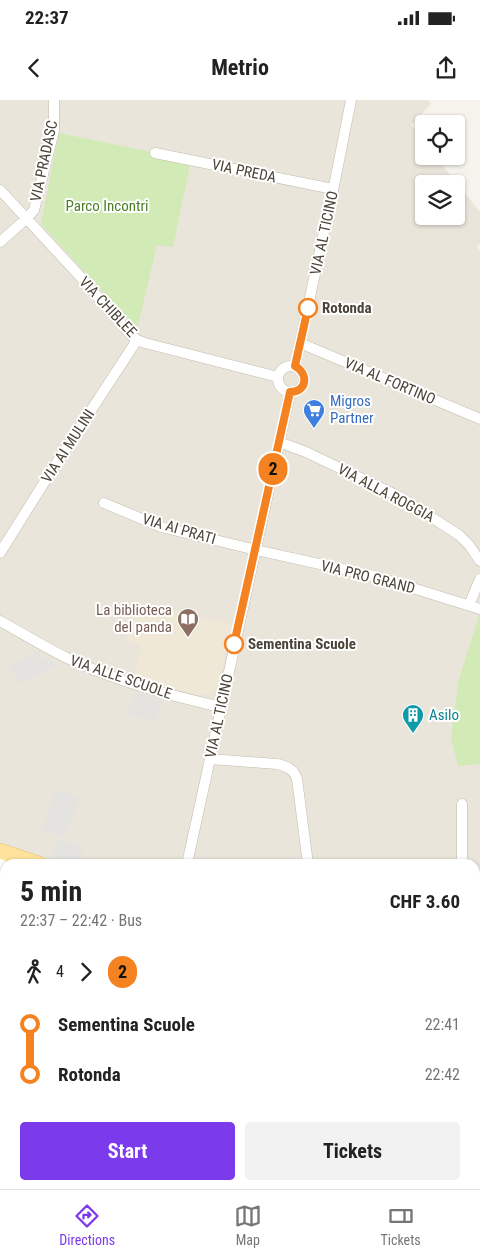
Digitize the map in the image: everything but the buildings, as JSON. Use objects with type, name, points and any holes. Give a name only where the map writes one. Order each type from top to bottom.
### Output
[{"type":"street","name":"VIA PRADASC","points":[[26,219],[31,214],[35,205],[54,132],[54,100]]},
{"type":"street","name":"VIA AL TICINO","points":[[295,366],[351,100]]},
{"type":"street","name":"VIA PREDA","points":[[155,153],[333,190]]},
{"type":"street","name":"VIA CHIBLEE","points":[[0,190],[137,340],[278,377]]},
{"type":"street","points":[[0,242],[26,219]]},
{"type":"street","name":"VIA AI MULINI","points":[[0,553],[137,340]]},
{"type":"street","name":"VIA AL FORTINO","points":[[300,344],[480,419]]},
{"type":"street","points":[[295,366],[303,374],[304,381],[298,391],[286,392],[278,384],[278,377],[284,368],[295,366]]},
{"type":"street","name":"VIA AL TICINO","points":[[188,859],[290,392]]},
{"type":"street","name":"VIA ALLA ROGGIA","points":[[279,442],[306,452],[400,497],[459,534],[480,561]]},
{"type":"street","name":"VIA AI PRATI","points":[[104,503],[161,527],[256,550]]},
{"type":"street","name":"VIA PRO GRAND","points":[[256,550],[374,576],[469,604],[480,609]]},
{"type":"street","points":[[469,604],[480,579]]},
{"type":"street","name":"VIA ALLE SCUOLE","points":[[0,621],[66,657],[107,675],[149,689],[221,707]]},
{"type":"street","points":[[210,758],[277,764],[294,771],[297,779],[307,859]]},
{"type":"street","points":[[462,804],[462,859]]},
{"type":"shaded area","points":[[0,100],[428,100],[431,104],[421,115],[415,115],[415,121],[411,125],[415,130],[415,165],[442,165],[450,175],[415,175],[415,225],[465,225],[465,193],[480,212],[480,244],[477,246],[480,251],[480,859],[0,859]]},
{"type":"shaded area","points":[[134,601],[232,625],[219,679],[214,691],[207,694],[192,694],[133,679],[141,645],[126,641]]},
{"type":"shaded area","points":[[39,651],[41,657],[53,661],[56,666],[19,684],[10,665]]},
{"type":"shaded area","points":[[134,692],[163,701],[156,723],[127,714]]},
{"type":"shaded area","points":[[56,789],[79,797],[65,838],[42,830]]},
{"type":"shaded area","points":[[58,839],[83,847],[79,859],[52,859]]},
{"type":"green space","name":"Parco Incontri","points":[[59,133],[191,160],[173,247],[157,245],[137,330],[41,224]]},
{"type":"green space","points":[[479,615],[480,764],[458,766],[451,738],[458,683]]},
{"type":"bus line","name":"2","points":[[234,644],[290,392],[298,391],[304,381],[303,374],[295,366],[308,308]]},
{"type":"place","name":"Rotonda","points":[[308,308]]},
{"type":"place","name":"Migros Partner","points":[[314,429]]},
{"type":"place","name":"La biblioteca del panda","points":[[188,638]]},
{"type":"place","name":"Sementina Scuole","points":[[234,644]]},
{"type":"place","name":"Asilo","points":[[413,734]]}]
